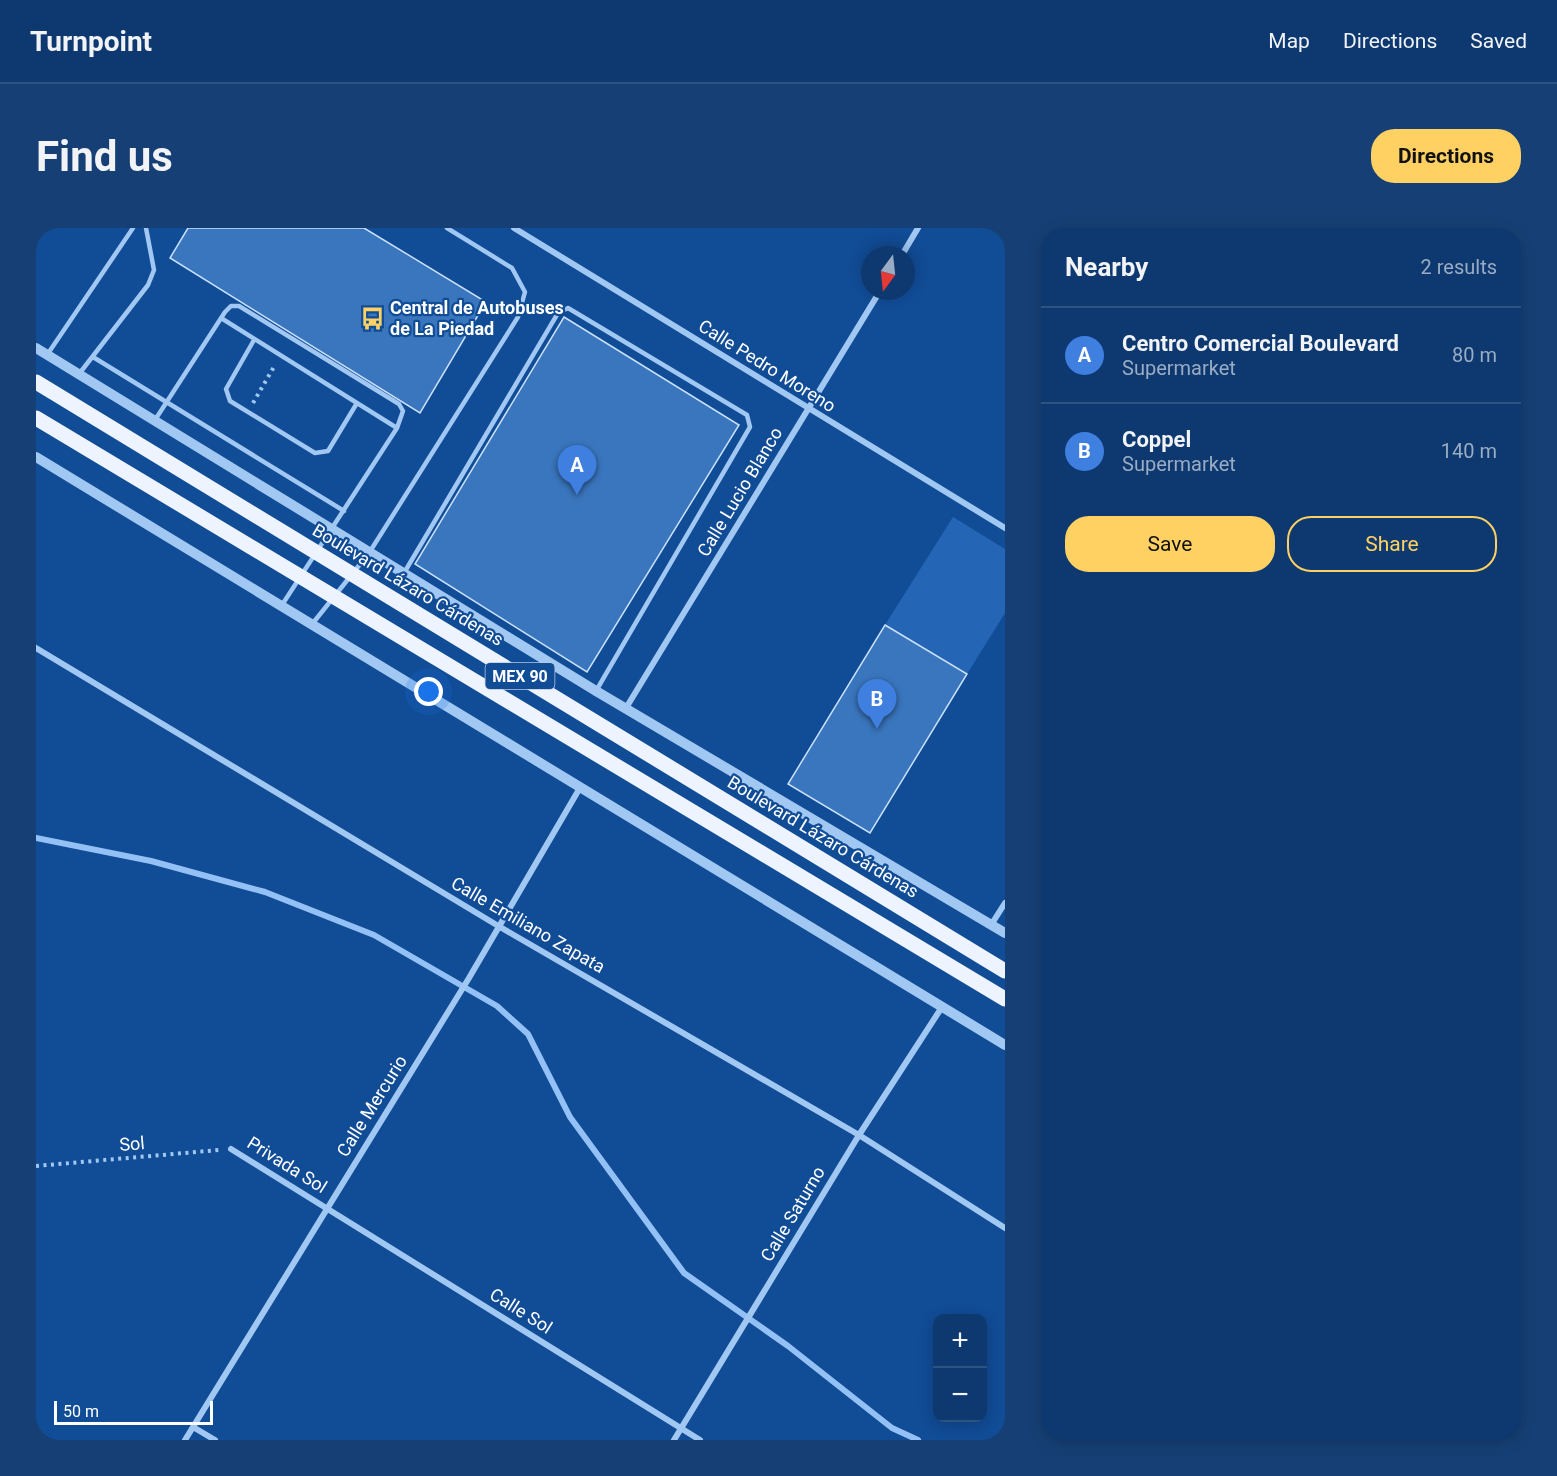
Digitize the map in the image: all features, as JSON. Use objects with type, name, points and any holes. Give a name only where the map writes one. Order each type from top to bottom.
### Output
[{"type":"main road","name":"Boulevard Lázaro Cárdenas","points":[[36,382],[1005,971]]},
{"type":"main road","name":"MEX 90","points":[[36,418],[1005,999]]},
{"type":"street","name":"Calle Pedro Moreno","points":[[514,228],[1005,528]]},
{"type":"street","points":[[907,246],[918,228]]},
{"type":"street","name":"Calle Lucio Blanco","points":[[626,708],[875,300]]},
{"type":"street","points":[[36,348],[596,691],[1005,933]]},
{"type":"street","points":[[36,457],[581,785],[1005,1045]]},
{"type":"street","name":"Calle Emiliano Zapata","points":[[36,648],[500,927],[859,1135],[1005,1228]]},
{"type":"street","name":"Calle Mercurio","points":[[185,1440],[459,995],[581,785]]},
{"type":"street","points":[[991,925],[1005,903]]},
{"type":"street","name":"Calle Saturno","points":[[674,1440],[859,1135],[943,1006]]},
{"type":"street","name":"Privada Sol","points":[[231,1149],[327,1208]]},
{"type":"street","name":"Calle Sol","points":[[327,1208],[700,1440]]},
{"type":"street","points":[[194,1427],[215,1440]]},
{"type":"lane","points":[[47,355],[133,228]]},
{"type":"lane","points":[[79,374],[148,285],[154,270],[146,228]]},
{"type":"lane","points":[[313,624],[369,553],[518,317],[525,292],[512,268],[447,228]]},
{"type":"lane","points":[[155,420],[231,306],[239,306],[399,404],[403,411],[397,428],[282,605]]},
{"type":"lane","points":[[404,573],[558,313],[568,308],[747,415],[750,427],[596,691]]},
{"type":"lane","points":[[221,318],[397,428]]},
{"type":"lane","points":[[254,340],[226,389],[230,401],[315,453],[328,451],[357,403]]},
{"type":"lane","points":[[93,357],[344,511]]},
{"type":"path","points":[[248,411],[280,355]]},
{"type":"path","name":"Sol","points":[[36,1166],[231,1149]]},
{"type":"shaded area","points":[[953,517],[1005,549],[1005,613],[967,674],[885,625]]},
{"type":"building","name":"Central de Autobuses de La Piedad","points":[[188,228],[364,228],[486,302],[420,413],[170,258]]},
{"type":"building","points":[[564,317],[739,425],[587,672],[415,564]]},
{"type":"building","points":[[885,625],[967,674],[870,833],[788,784]]},
{"type":"waterway","points":[[36,838],[151,861],[265,892],[374,935],[497,1006],[528,1034],[570,1117],[684,1273],[788,1346],[892,1428],[918,1440]]},
{"type":"place","name":"Central de Autobuses de La Piedad","points":[[372,318]]},
{"type":"place","name":"Centro Comercial Boulevard","points":[[577,495]]},
{"type":"place","name":"Coppel","points":[[877,729]]}]
